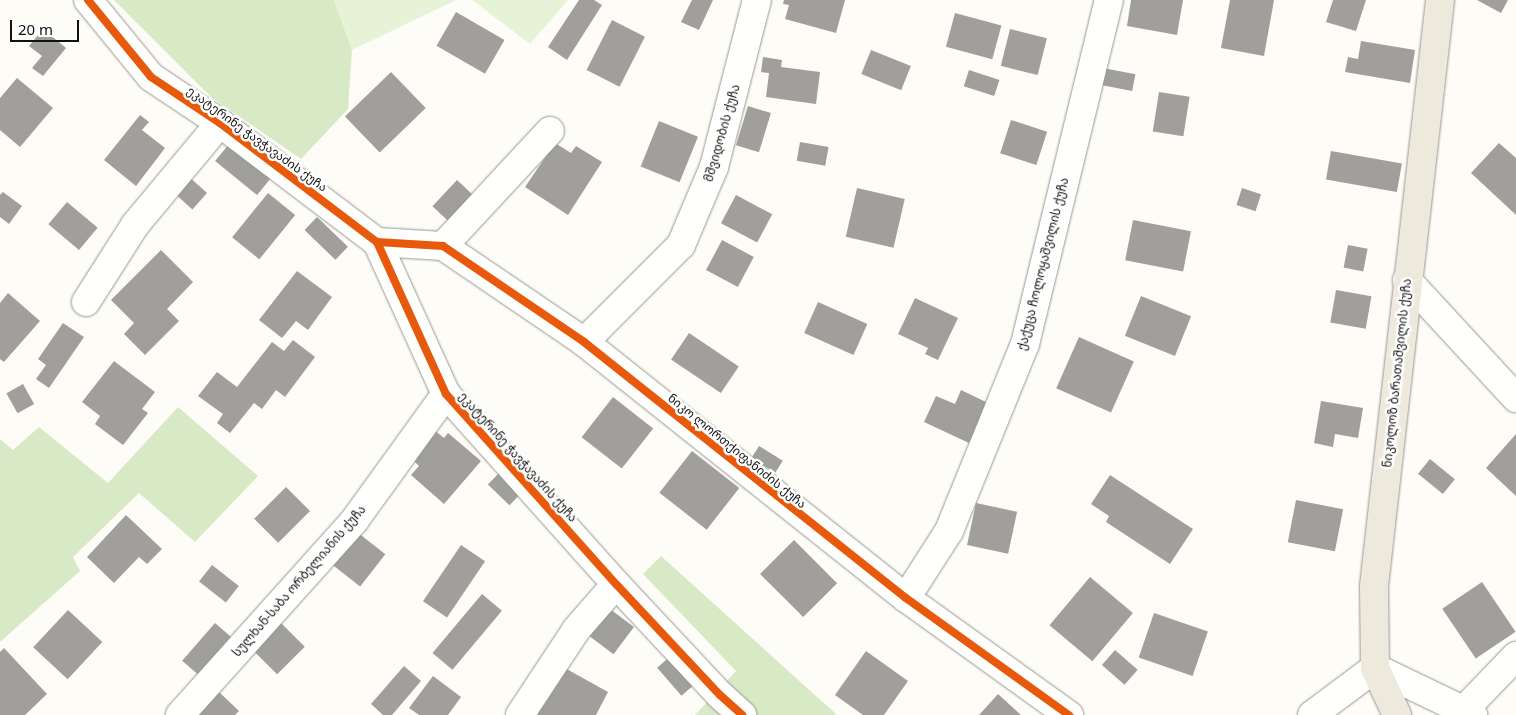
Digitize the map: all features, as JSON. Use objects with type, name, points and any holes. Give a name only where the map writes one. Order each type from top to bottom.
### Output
[{"type":"main road","name":"ნიკოლოზ ბარათაშვილის ქუჩა","points":[[1375,668],[1374,586],[1440,0]]},
{"type":"main road","points":[[1375,668],[1397,715]]},
{"type":"street","name":"ეკატერინე ჭავჭავაძის ქუჩა","points":[[88,0],[152,77],[220,124],[377,242],[446,394],[616,584],[720,695],[742,715]]},
{"type":"street","name":"მშვიდობის ქუჩა","points":[[584,342],[681,245],[714,167],[757,0]]},
{"type":"street","name":"ქაქუცა ჩოლოყაშვილის ქუჩა","points":[[906,598],[949,531],[1025,344],[1109,0]]},
{"type":"street","points":[[86,302],[135,225],[220,124]]},
{"type":"street","points":[[377,242],[443,246],[550,131]]},
{"type":"street","name":"ნიკო ლორთქიფანიძის ქუჩა","points":[[443,246],[584,342],[906,598],[1068,715]]},
{"type":"street","points":[[1407,280],[1516,398]]},
{"type":"street","name":"სულხან-საბა ორბელიანის ქუჩა","points":[[180,715],[354,521],[446,394]]},
{"type":"street","points":[[520,715],[576,630],[616,584]]},
{"type":"street","points":[[1312,715],[1375,668],[1468,713],[1516,656]]},
{"type":"green space","points":[[114,0],[334,0],[352,50],[348,109],[301,159],[211,97]]},
{"type":"green space","points":[[334,0],[456,0],[352,50]]},
{"type":"green space","points":[[472,0],[568,0],[530,44]]},
{"type":"green space","points":[[178,407],[258,476],[195,542],[139,493],[73,557],[80,571],[0,642],[0,439],[13,450],[39,427],[108,483]]},
{"type":"green space","points":[[661,556],[837,715],[695,715],[736,671],[643,574]]},
{"type":"building","points":[[579,0],[594,0],[602,5],[567,60],[548,47]]},
{"type":"building","points":[[692,0],[713,0],[699,30],[681,22]]},
{"type":"building","points":[[784,0],[845,0],[836,33],[785,19],[789,5],[783,4]]},
{"type":"building","points":[[1131,0],[1183,0],[1177,35],[1127,26]]},
{"type":"building","points":[[1230,0],[1274,0],[1264,56],[1221,48]]},
{"type":"building","points":[[1333,0],[1366,0],[1356,31],[1326,22]]},
{"type":"building","points":[[1477,0],[1508,0],[1501,13]]},
{"type":"building","points":[[456,12],[504,40],[485,74],[436,46]]},
{"type":"building","points":[[955,13],[1001,25],[992,59],[946,47]]},
{"type":"building","points":[[612,20],[645,37],[620,87],[587,70]]},
{"type":"building","points":[[43,29],[66,48],[43,76],[32,68],[42,56],[29,46]]},
{"type":"building","points":[[1010,29],[1047,38],[1038,75],[1001,66]]},
{"type":"building","points":[[1361,41],[1415,50],[1410,83],[1345,72],[1348,57],[1358,59]]},
{"type":"building","points":[[871,50],[911,66],[901,90],[861,74]]},
{"type":"building","points":[[763,57],[782,60],[781,67],[820,72],[816,104],[766,97],[769,73],[761,72]]},
{"type":"building","points":[[1103,68],[1135,74],[1132,91],[1100,85]]},
{"type":"building","points":[[969,70],[999,80],[994,96],[964,86]]},
{"type":"building","points":[[391,72],[426,108],[380,152],[345,116]]},
{"type":"building","points":[[17,78],[53,108],[20,147],[0,130],[0,98]]},
{"type":"building","points":[[1159,92],[1190,97],[1183,136],[1153,132]]},
{"type":"building","points":[[748,106],[771,113],[759,152],[736,145]]},
{"type":"building","points":[[140,115],[149,122],[142,130],[165,148],[136,186],[104,160]]},
{"type":"building","points":[[1011,120],[1047,132],[1036,165],[1000,153]]},
{"type":"building","points":[[659,121],[698,137],[680,182],[641,166]]},
{"type":"building","points":[[800,142],[829,147],[825,166],[797,161]]},
{"type":"building","points":[[555,143],[571,153],[576,146],[602,162],[568,215],[525,187]]},
{"type":"building","points":[[1499,143],[1516,158],[1516,215],[1471,173]]},
{"type":"building","points":[[229,144],[271,178],[257,195],[215,161]]},
{"type":"building","points":[[1331,151],[1402,164],[1397,192],[1326,180]]},
{"type":"building","points":[[187,175],[207,193],[192,209],[172,191]]},
{"type":"building","points":[[457,180],[474,196],[449,222],[432,206]]},
{"type":"building","points":[[857,188],[905,199],[893,248],[846,237]]},
{"type":"building","points":[[1242,188],[1261,194],[1255,211],[1236,205]]},
{"type":"building","points":[[3,192],[22,206],[9,224],[0,217],[0,195]]},
{"type":"building","points":[[268,193],[295,215],[259,259],[232,237]]},
{"type":"building","points":[[736,195],[772,214],[757,243],[721,223]]},
{"type":"building","points":[[67,202],[98,228],[79,250],[48,224]]},
{"type":"building","points":[[317,217],[348,247],[335,260],[304,230]]},
{"type":"building","points":[[1133,220],[1191,231],[1183,272],[1125,260]]},
{"type":"building","points":[[722,240],[754,257],[738,287],[706,270]]},
{"type":"building","points":[[1348,245],[1368,249],[1363,271],[1344,268]]},
{"type":"building","points":[[161,250],[193,282],[167,309],[179,321],[145,355],[124,334],[134,323],[111,300]]},
{"type":"building","points":[[297,271],[332,297],[308,330],[296,321],[282,338],[259,320]]},
{"type":"building","points":[[1336,290],[1371,296],[1366,329],[1330,322]]},
{"type":"building","points":[[8,293],[40,321],[4,362],[0,359],[0,303]]},
{"type":"building","points":[[1141,296],[1191,316],[1175,356],[1125,336]]},
{"type":"building","points":[[915,298],[958,318],[938,360],[925,354],[928,348],[898,334]]},
{"type":"building","points":[[818,302],[867,324],[854,355],[804,333]]},
{"type":"building","points":[[63,323],[84,337],[49,388],[36,379],[46,365],[38,359]]},
{"type":"building","points":[[689,333],[739,367],[721,393],[671,360]]},
{"type":"building","points":[[1079,337],[1134,361],[1111,413],[1056,388]]},
{"type":"building","points":[[293,340],[315,357],[285,397],[276,390],[262,409],[254,403],[230,433],[217,423],[223,414],[198,396],[217,372],[237,387],[272,342],[284,351]]},
{"type":"building","points":[[114,361],[155,392],[142,409],[148,413],[123,445],[95,424],[100,416],[82,402]]},
{"type":"building","points":[[23,384],[34,404],[18,413],[6,393]]},
{"type":"building","points":[[961,390],[988,403],[969,443],[924,422],[936,396],[955,404]]},
{"type":"building","points":[[613,397],[653,428],[622,469],[582,437]]},
{"type":"building","points":[[1321,401],[1363,408],[1358,438],[1335,434],[1333,447],[1314,443]]},
{"type":"building","points":[[434,430],[444,438],[448,433],[481,461],[444,504],[411,475],[419,466],[410,457]]},
{"type":"building","points":[[1516,434],[1516,496],[1486,468]]},
{"type":"building","points":[[759,446],[783,461],[775,473],[752,458]]},
{"type":"building","points":[[692,451],[739,488],[707,530],[659,493]]},
{"type":"building","points":[[1430,459],[1455,479],[1443,494],[1418,474]]},
{"type":"building","points":[[499,473],[521,494],[509,505],[488,485]]},
{"type":"building","points":[[1110,475],[1193,529],[1170,564],[1106,522],[1109,516],[1091,504]]},
{"type":"building","points":[[286,487],[310,511],[278,543],[254,519]]},
{"type":"building","points":[[1296,500],[1343,509],[1335,551],[1288,542]]},
{"type":"building","points":[[976,503],[1017,512],[1008,554],[967,545]]},
{"type":"building","points":[[126,515],[162,549],[147,564],[139,557],[114,583],[87,557]]},
{"type":"building","points":[[357,532],[385,554],[360,586],[332,564]]},
{"type":"building","points":[[794,540],[837,583],[803,617],[760,574]]},
{"type":"building","points":[[461,545],[485,561],[447,618],[423,601]]},
{"type":"building","points":[[212,565],[239,586],[226,602],[199,582]]},
{"type":"building","points":[[1090,577],[1133,613],[1092,661],[1050,625]]},
{"type":"building","points":[[1482,582],[1516,632],[1476,659],[1442,609]]},
{"type":"building","points":[[482,594],[502,611],[452,670],[433,653]]},
{"type":"building","points":[[606,606],[634,627],[613,654],[586,633]]},
{"type":"building","points":[[68,610],[102,642],[68,679],[33,647]]},
{"type":"building","points":[[1154,613],[1208,632],[1193,676],[1139,657]]},
{"type":"building","points":[[280,622],[305,647],[277,674],[252,650]]},
{"type":"building","points":[[215,623],[239,644],[206,682],[182,661]]},
{"type":"building","points":[[4,648],[47,694],[25,715],[0,715],[0,652]]},
{"type":"building","points":[[1115,650],[1138,670],[1125,685],[1102,665]]},
{"type":"building","points":[[866,651],[908,681],[884,715],[863,715],[835,695]]},
{"type":"building","points":[[673,654],[697,682],[681,696],[657,668]]},
{"type":"building","points":[[404,666],[421,681],[392,715],[383,715],[371,704]]},
{"type":"building","points":[[563,667],[608,692],[596,715],[536,715]]},
{"type":"building","points":[[433,676],[461,697],[448,715],[419,715],[409,708]]},
{"type":"building","points":[[219,692],[239,711],[235,715],[198,715]]},
{"type":"building","points":[[998,694],[1021,715],[979,715]]},
{"type":"cycle path","points":[[88,0],[151,77],[220,123],[377,242],[446,394],[616,584],[720,695],[742,715]]},
{"type":"cycle path","points":[[377,242],[443,246],[584,342],[906,598],[1069,715]]}]
